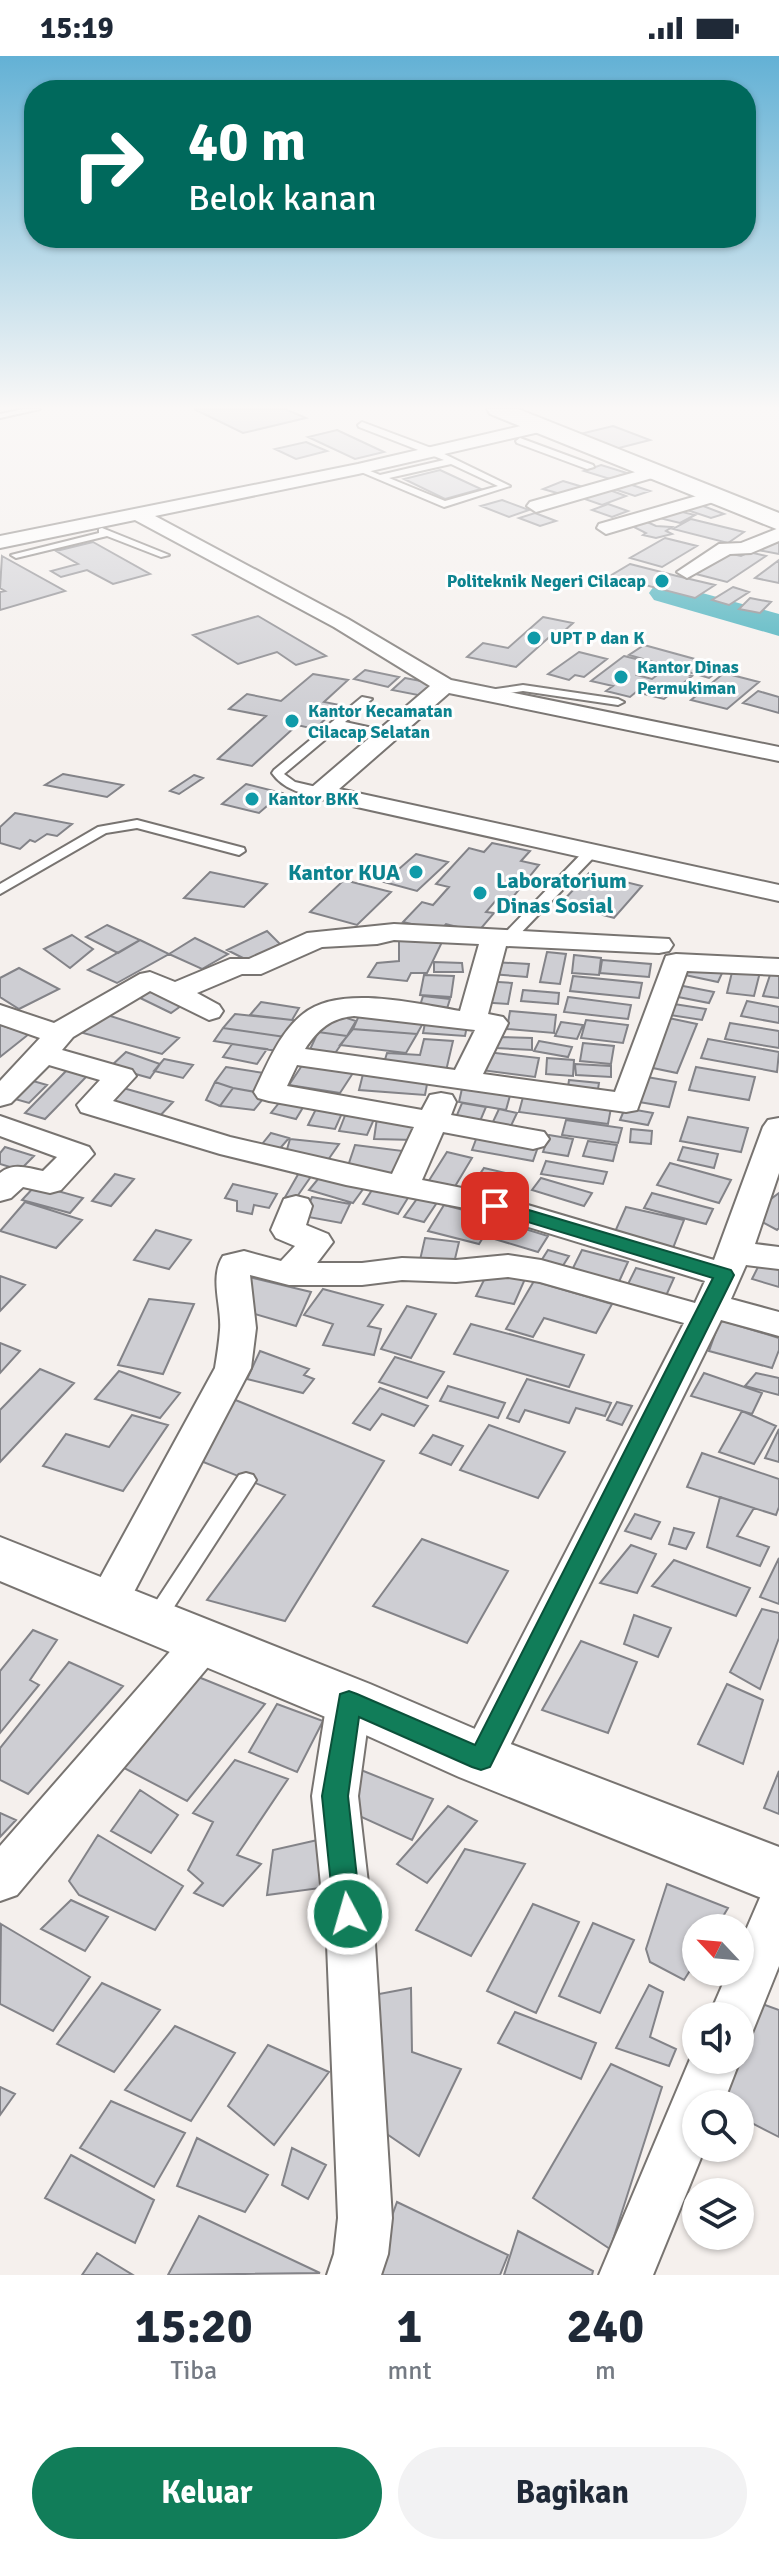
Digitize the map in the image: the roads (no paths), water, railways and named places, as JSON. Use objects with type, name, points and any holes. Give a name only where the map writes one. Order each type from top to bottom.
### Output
[{"type":"street","points":[[10,545],[80,524],[144,513]]},
{"type":"street","points":[[606,528],[658,513]]},
{"type":"street","points":[[755,513],[779,522]]},
{"type":"street","points":[[137,514],[341,623],[444,685],[779,754]]},
{"type":"street","points":[[687,572],[726,548],[743,549],[779,534]]},
{"type":"street","points":[[321,792],[444,685]]},
{"type":"street","points":[[321,792],[779,893]]},
{"type":"street","points":[[176,992],[240,965],[251,968],[317,939],[385,934],[659,945]]},
{"type":"street","points":[[472,1021],[502,938]]},
{"type":"street","points":[[288,1055],[626,1103],[676,962],[779,967]]},
{"type":"street","points":[[0,1097],[49,1044],[150,980],[209,1011]]},
{"type":"street","points":[[403,1186],[434,1120],[493,1023],[338,1007],[316,1018],[296,1040],[269,1092],[434,1120],[533,1139]]},
{"type":"street","points":[[0,1014],[49,1044],[121,1076],[92,1105],[220,1144],[475,1200],[719,1287],[779,1324]]},
{"type":"street","points":[[0,1125],[78,1154],[50,1183],[16,1176],[0,1191]]},
{"type":"street","points":[[481,1759],[719,1287],[777,1136]]},
{"type":"street","points":[[289,1274],[316,1240],[288,1230],[296,1206]]},
{"type":"street","points":[[0,1880],[155,1622],[233,1368],[238,1328],[233,1274],[235,1264],[244,1262],[289,1274],[362,1274],[402,1269],[456,1271],[508,1266],[719,1287],[779,1258]]},
{"type":"street","points":[[0,1558],[349,1701],[481,1759],[779,1876]]},
{"type":"street","points":[[349,1701],[335,1796],[351,1944],[365,2218],[361,2254],[354,2275]]},
{"type":"street","points":[[740,2002],[779,1908]]},
{"type":"street","points":[[626,2275],[682,2139]]},
{"type":"lane","points":[[80,524],[164,555]]},
{"type":"lane","points":[[10,545],[35,551],[110,533]]},
{"type":"lane","points":[[10,545],[35,551]]},
{"type":"lane","points":[[489,693],[523,688],[618,702]]},
{"type":"lane","points":[[321,792],[294,786],[281,779],[278,773],[366,699]]},
{"type":"lane","points":[[337,724],[387,734]]},
{"type":"lane","points":[[0,890],[102,830],[137,824],[239,851]]},
{"type":"lane","points":[[502,938],[591,852]]},
{"type":"lane","points":[[155,1622],[246,1480]]},
{"type":"waterway","points":[[666,593],[779,625]]},
{"type":"place","name":"Politeknik Negeri Cilacap","points":[[662,581]]},
{"type":"place","name":"UPT P dan K","points":[[534,638]]},
{"type":"place","name":"Kantor Dinas Permukiman","points":[[621,677]]},
{"type":"place","name":"Kantor Kecamatan Cilacap Selatan","points":[[292,721]]},
{"type":"place","name":"Kantor BKK","points":[[252,799]]},
{"type":"place","name":"Kantor KUA","points":[[416,872]]},
{"type":"place","name":"Laboratorium Dinas Sosial","points":[[480,893]]}]
